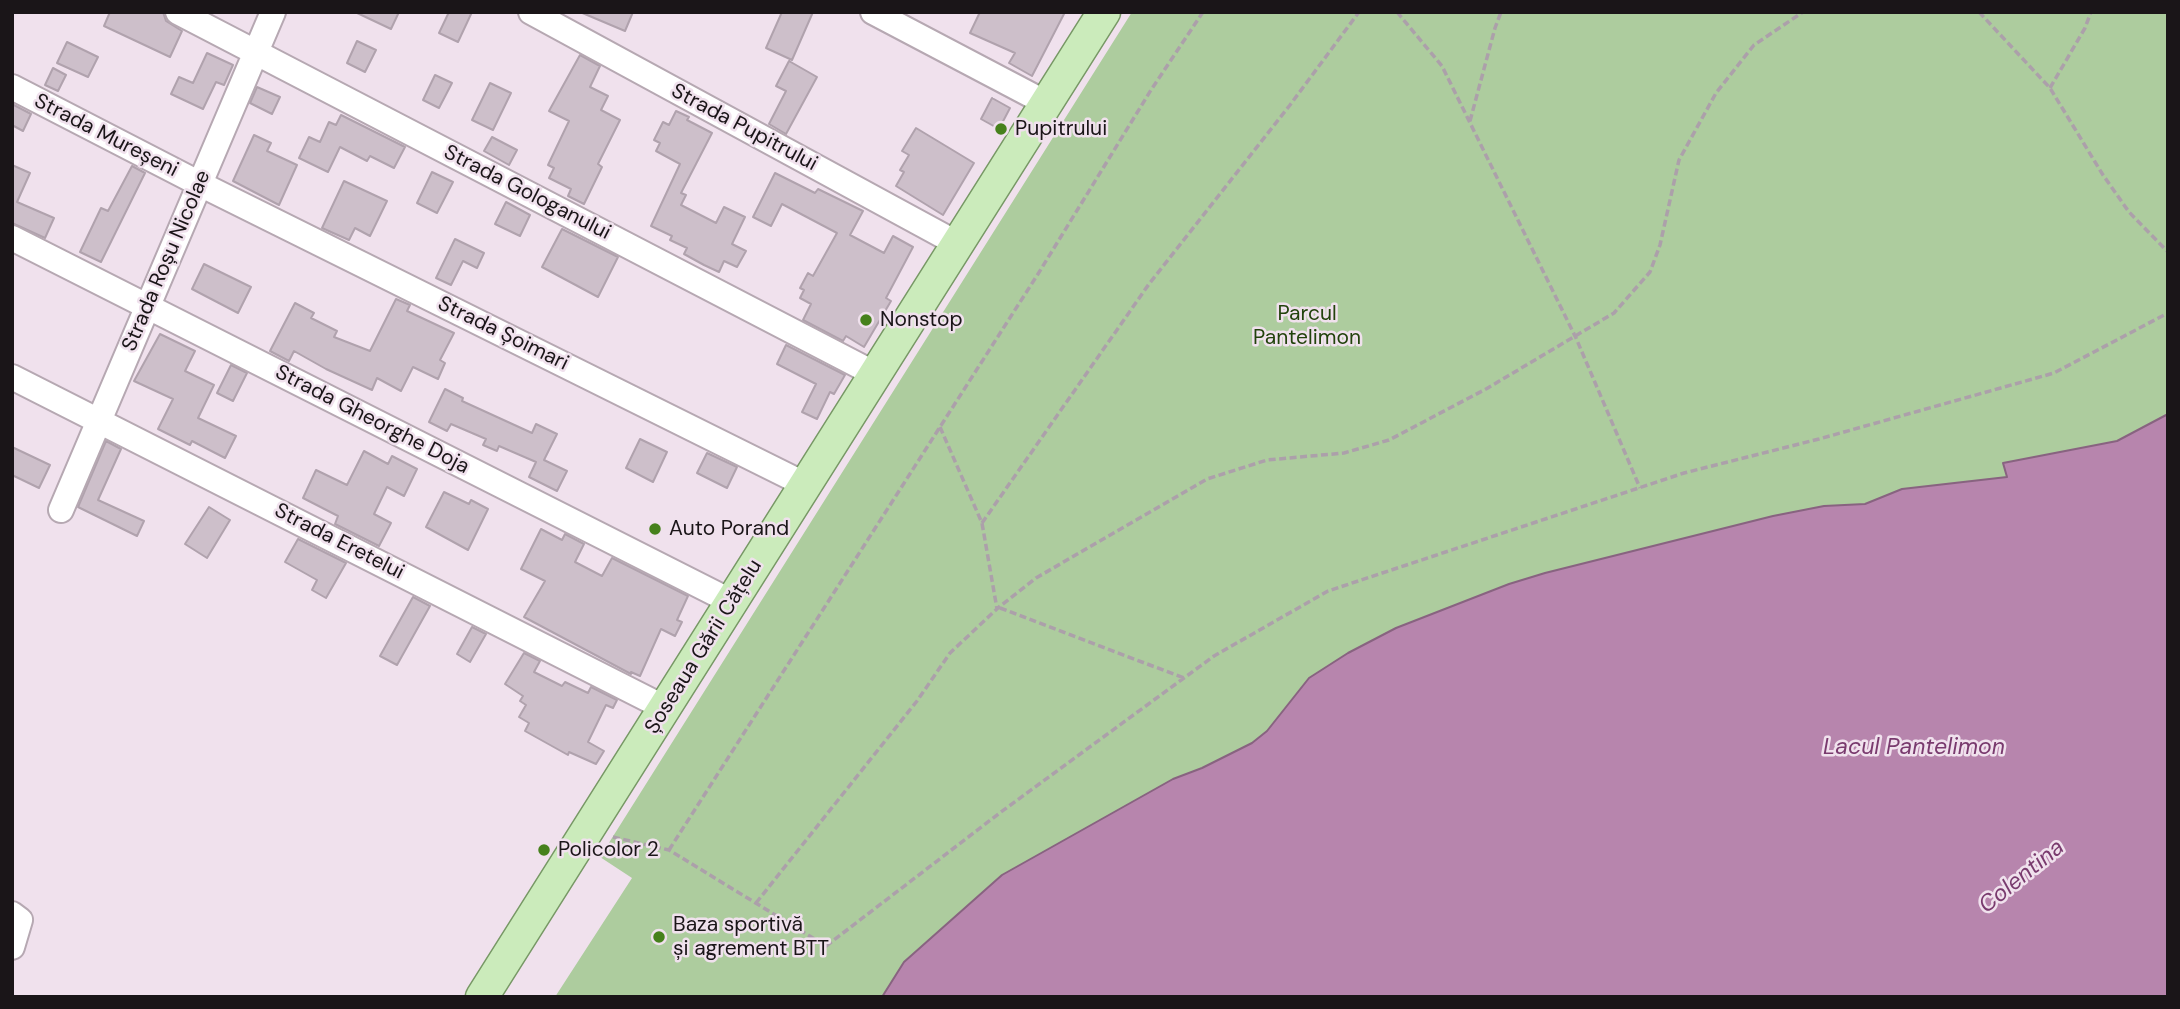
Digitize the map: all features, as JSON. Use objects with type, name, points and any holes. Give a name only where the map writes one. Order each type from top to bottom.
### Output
[{"type":"main road","name":"Șoseaua Gării Cățelu","points":[[482,997],[1104,12]]},
{"type":"street","name":"Strada Gologanului","points":[[178,12],[875,374]]},
{"type":"street","name":"Strada Roșu Nicolae","points":[[61,510],[273,12]]},
{"type":"street","name":"Strada Pupitrului","points":[[531,12],[958,244]]},
{"type":"street","points":[[873,12],[1046,103]]},
{"type":"street","name":"Strada Mureșeni","points":[[12,87],[200,184]]},
{"type":"street","name":"Strada Șoimari","points":[[200,184],[806,485]]},
{"type":"street","name":"Strada Gheorghe Doja","points":[[12,238],[732,602]]},
{"type":"street","name":"Strada Eretelui","points":[[12,377],[665,708]]},
{"type":"street","points":[[12,914],[20,920],[12,947]]},
{"type":"path","points":[[669,850],[1203,12]]},
{"type":"path","points":[[982,523],[1149,284],[1290,105],[1359,12]]},
{"type":"path","points":[[1397,12],[1443,66],[1576,338],[1640,488]]},
{"type":"path","points":[[1470,121],[1495,28],[1502,12]]},
{"type":"path","points":[[756,903],[917,701],[950,653],[998,608],[1036,578],[1207,479],[1267,460],[1344,453],[1389,440],[1576,338],[1614,313],[1650,272],[1661,245],[1668,200],[1679,160],[1716,93],[1754,45],[1803,12]]},
{"type":"path","points":[[1979,12],[2050,88],[2129,212],[2168,252]]},
{"type":"path","points":[[2050,88],[2085,28],[2091,12]]},
{"type":"path","points":[[586,831],[669,850],[826,946],[1000,812],[1214,656],[1328,591],[1684,473],[1819,439],[2054,373],[2168,313]]},
{"type":"path","points":[[940,427],[982,523],[998,608]]},
{"type":"path","points":[[998,608],[1184,678]]},
{"type":"green space","name":"Parcul Pantelimon","points":[[1132,12],[2168,12],[2168,414],[2117,441],[2003,463],[2008,477],[1902,489],[1865,504],[1824,506],[1773,516],[1545,573],[1396,628],[1348,653],[1309,678],[1267,731],[1252,743],[1173,779],[1002,875],[904,962],[882,997],[555,997],[632,878],[600,857]]},
{"type":"water","name":"Lacul Pantelimon","points":[[2168,414],[2168,997],[882,997],[904,962],[1002,875],[1173,779],[1252,743],[1267,731],[1309,678],[1348,653],[1396,628],[1509,584],[1545,573],[1773,516],[1824,506],[1865,504],[1902,489],[2007,477],[2003,463],[2117,441]]},
{"type":"building","points":[[110,12],[163,12],[166,21],[182,31],[170,57],[104,26]]},
{"type":"building","points":[[355,12],[399,12],[391,29]]},
{"type":"building","points":[[449,12],[472,12],[458,42],[439,33]]},
{"type":"building","points":[[580,12],[633,12],[625,31]]},
{"type":"building","points":[[782,12],[813,12],[792,60],[766,48]]},
{"type":"building","points":[[980,12],[1065,12],[1032,76],[1009,63],[1015,53],[970,33]]},
{"type":"building","points":[[357,41],[376,50],[365,72],[347,63]]},
{"type":"building","points":[[67,42],[98,57],[88,77],[57,63]]},
{"type":"building","points":[[207,53],[233,65],[224,85],[216,82],[203,109],[171,94],[179,77],[193,83]]},
{"type":"building","points":[[580,55],[600,66],[590,87],[608,96],[601,110],[620,120],[598,164],[602,167],[584,204],[568,196],[571,189],[549,178],[554,168],[548,165],[569,121],[549,111]]},
{"type":"building","points":[[789,61],[817,77],[786,134],[769,124],[786,91],[776,86]]},
{"type":"building","points":[[53,68],[66,75],[58,91],[45,85]]},
{"type":"building","points":[[435,75],[452,83],[439,108],[423,100]]},
{"type":"building","points":[[490,83],[511,93],[493,130],[472,120]]},
{"type":"building","points":[[257,87],[280,97],[272,114],[250,103]]},
{"type":"building","points":[[992,98],[1010,108],[999,129],[981,119]]},
{"type":"building","points":[[12,104],[31,114],[23,131],[12,125]]},
{"type":"building","points":[[676,111],[712,133],[681,193],[686,195],[681,205],[716,223],[724,207],[745,217],[732,244],[746,251],[737,267],[724,261],[719,272],[704,265],[684,254],[687,248],[670,240],[672,236],[651,226],[680,164],[656,151],[660,143],[654,140],[663,122],[669,125]]},
{"type":"building","points":[[341,115],[405,147],[394,168],[370,156],[367,161],[340,147],[328,172],[299,158],[309,137],[320,142],[329,122],[336,125]]},
{"type":"building","points":[[916,128],[974,163],[943,215],[896,186],[904,172],[900,170],[909,155],[902,151]]},
{"type":"building","points":[[254,135],[271,143],[267,151],[297,165],[279,205],[233,181]]},
{"type":"building","points":[[492,137],[517,150],[509,165],[484,151]]},
{"type":"building","points":[[12,165],[30,173],[17,202],[54,218],[45,238],[12,223]]},
{"type":"building","points":[[132,166],[145,173],[101,262],[80,252],[101,208],[108,211]]},
{"type":"building","points":[[432,172],[453,182],[437,213],[417,203]]},
{"type":"building","points":[[775,173],[815,193],[818,189],[863,211],[850,235],[884,253],[893,236],[913,247],[886,298],[891,301],[864,347],[846,336],[843,341],[803,320],[811,304],[800,298],[804,290],[800,288],[808,273],[813,276],[837,233],[782,204],[771,226],[753,217]]},
{"type":"building","points":[[344,181],[387,201],[370,236],[355,228],[349,240],[322,228]]},
{"type":"building","points":[[506,202],[530,215],[520,236],[495,224]]},
{"type":"building","points":[[562,229],[618,257],[598,297],[542,267]]},
{"type":"building","points":[[455,239],[484,253],[477,268],[463,261],[451,285],[436,278]]},
{"type":"building","points":[[204,264],[251,287],[238,313],[192,289]]},
{"type":"building","points":[[396,299],[410,305],[407,311],[454,333],[440,360],[445,363],[438,379],[413,367],[401,391],[377,378],[372,390],[294,351],[289,361],[270,351],[295,303],[314,313],[311,318],[337,331],[334,337],[370,351]]},
{"type":"building","points":[[160,334],[195,351],[185,371],[214,385],[198,418],[236,436],[225,458],[192,441],[190,445],[158,429],[173,399],[134,381]]},
{"type":"building","points":[[786,345],[845,375],[834,394],[830,392],[817,419],[802,412],[816,384],[777,364]]},
{"type":"building","points":[[231,365],[247,373],[233,401],[217,393]]},
{"type":"building","points":[[445,389],[463,398],[462,401],[532,433],[536,424],[557,434],[544,460],[567,471],[557,491],[529,477],[536,462],[499,446],[497,451],[483,445],[486,439],[451,424],[447,431],[429,422]]},
{"type":"building","points":[[640,439],[667,452],[653,482],[626,468]]},
{"type":"building","points":[[106,441],[121,449],[98,500],[144,521],[137,536],[78,507]]},
{"type":"building","points":[[12,447],[50,465],[39,488],[12,475]]},
{"type":"building","points":[[364,451],[388,464],[392,456],[417,469],[404,496],[387,487],[374,514],[391,523],[379,546],[335,524],[338,516],[303,498],[316,470],[347,485]]},
{"type":"building","points":[[707,453],[737,467],[727,488],[697,473]]},
{"type":"building","points":[[444,492],[469,504],[471,500],[488,509],[468,550],[426,527]]},
{"type":"building","points":[[209,507],[230,520],[207,558],[185,544]]},
{"type":"building","points":[[541,529],[562,540],[565,534],[584,544],[575,562],[602,576],[612,558],[688,596],[677,620],[682,622],[675,636],[661,629],[640,676],[631,674],[524,617],[545,581],[521,569]]},
{"type":"building","points":[[298,539],[346,563],[326,598],[312,590],[317,580],[285,562]]},
{"type":"building","points":[[413,597],[430,606],[397,665],[380,656]]},
{"type":"building","points":[[472,627],[486,634],[470,662],[457,654]]},
{"type":"building","points":[[524,653],[540,661],[534,672],[562,686],[565,682],[588,693],[591,687],[617,700],[613,708],[606,705],[588,742],[604,751],[596,764],[569,752],[568,755],[525,731],[529,723],[519,717],[526,705],[520,701],[523,696],[505,684]]},
{"type":"place","name":"Pupitrului","points":[[1001,129]]},
{"type":"place","name":"Nonstop","points":[[866,320]]},
{"type":"place","name":"Auto Porand","points":[[655,529]]},
{"type":"place","name":"Policolor 2","points":[[544,850]]},
{"type":"place","name":"Baza sportivă și agrement BTT","points":[[659,937]]},
{"type":"water label","name":"Colentina","points":[[2022,877]]}]
